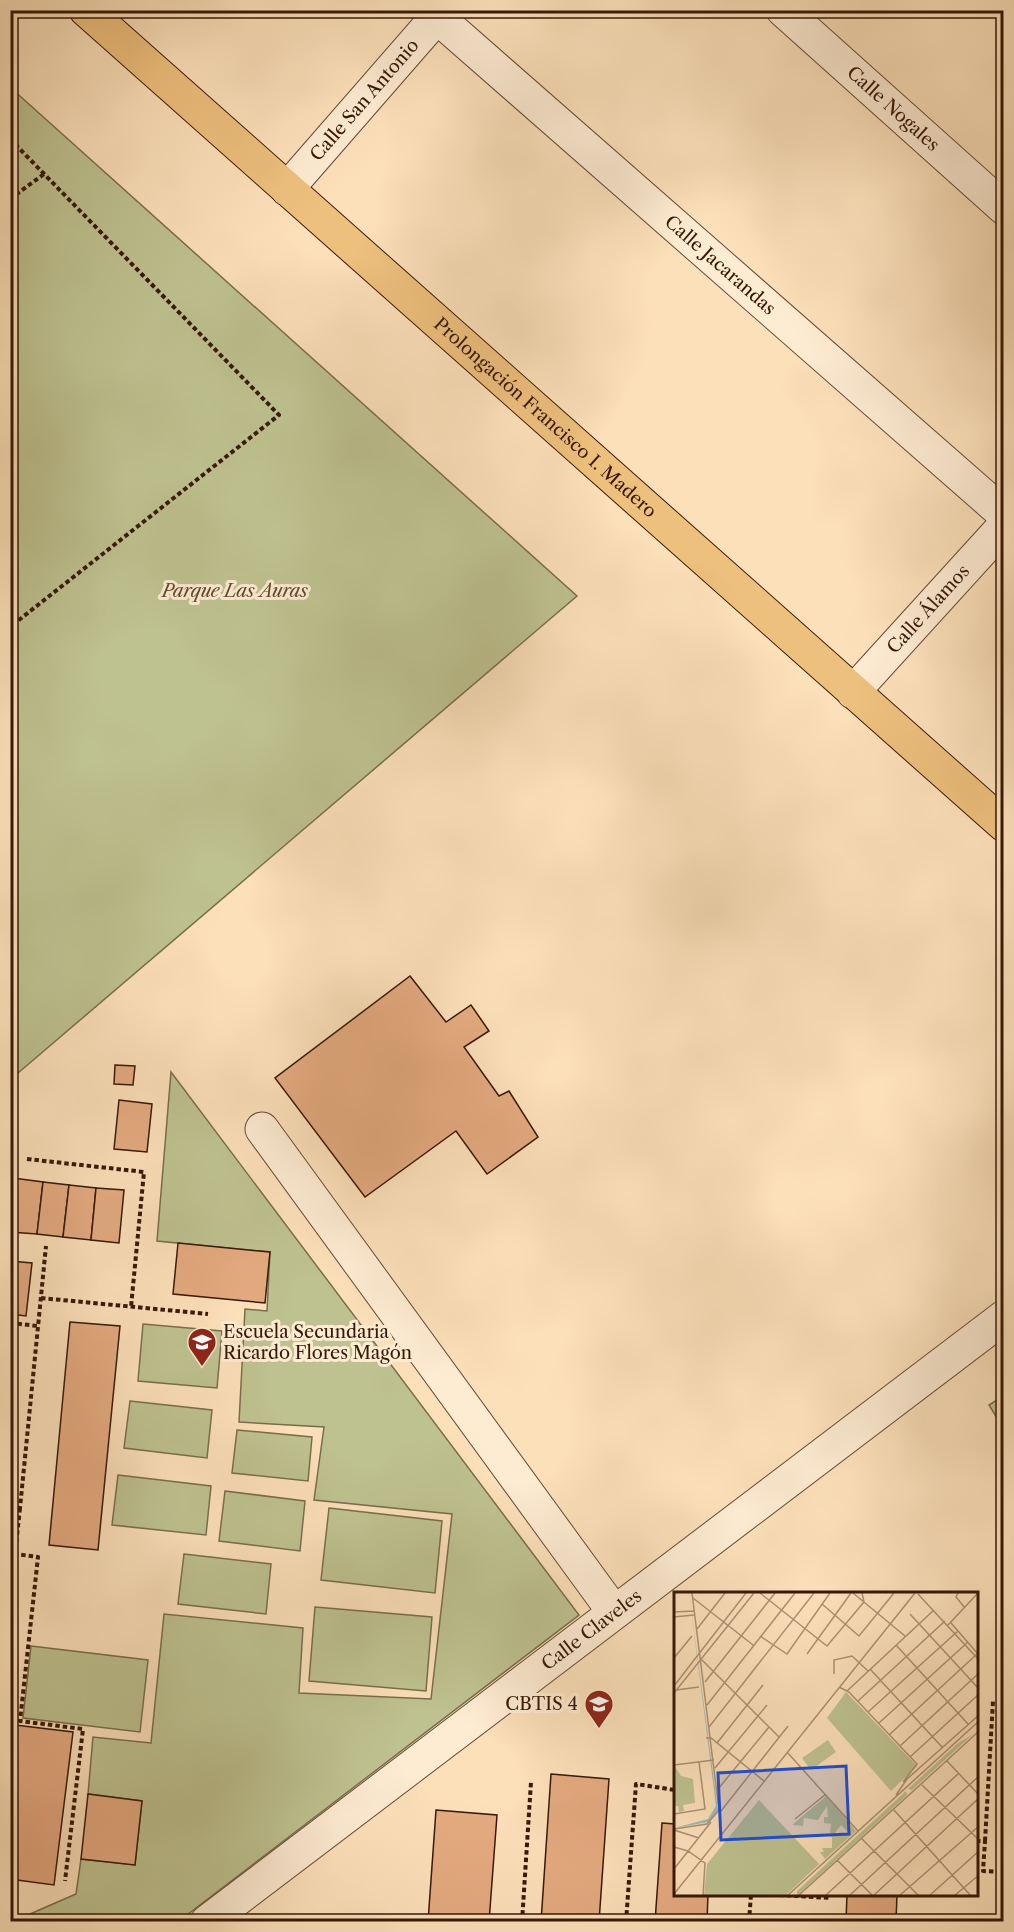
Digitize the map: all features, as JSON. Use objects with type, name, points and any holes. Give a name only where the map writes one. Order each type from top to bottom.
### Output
[{"type":"main road","name":"Prolongación Francisco I. Madero","points":[[86,10],[1004,825]]},
{"type":"street","name":"Calle Nogales","points":[[783,10],[1004,208]]},
{"type":"street","name":"Calle San Antonio","points":[[286,189],[440,13]]},
{"type":"street","name":"Calle Jacarandas","points":[[440,13],[1004,514]]},
{"type":"street","name":"Calle Álamos","points":[[854,692],[1004,526]]},
{"type":"street","points":[[262,1129],[614,1612]]},
{"type":"street","name":"Calle Claveles","points":[[207,1922],[1004,1317]]},
{"type":"path","points":[[10,139],[279,416],[10,627]]},
{"type":"path","points":[[10,199],[44,174]]},
{"type":"path","points":[[27,1159],[144,1172],[131,1306]]},
{"type":"path","points":[[46,1246],[15,1554],[38,1557],[20,1721],[83,1729],[65,1881]]},
{"type":"path","points":[[41,1298],[208,1314]]},
{"type":"path","points":[[10,1323],[38,1326]]},
{"type":"path","points":[[10,1507],[20,1508]]},
{"type":"path","points":[[993,1701],[983,1871],[1004,1872]]},
{"type":"path","points":[[522,1922],[531,1782]]},
{"type":"path","points":[[626,1922],[636,1784],[674,1790]]},
{"type":"path","points":[[978,1840],[985,1841]]},
{"type":"path","points":[[749,1922],[751,1896]]},
{"type":"path","points":[[798,1896],[831,1898]]},
{"type":"green space","name":"Parque Las Auras","points":[[10,88],[577,596],[11,1079]]},
{"type":"green space","points":[[171,1072],[579,1615],[179,1921],[11,1922],[10,1917],[14,1921],[76,1894],[81,1859],[135,1865],[142,1801],[88,1794],[93,1737],[151,1743],[164,1614],[303,1628],[299,1693],[431,1699],[452,1514],[314,1500],[324,1427],[239,1422],[245,1309],[267,1311],[270,1252],[157,1241]]},
{"type":"green space","points":[[143,1324],[222,1331],[217,1388],[138,1381]]},
{"type":"green space","points":[[1003,1396],[1003,1428],[989,1405]]},
{"type":"green space","points":[[130,1401],[212,1410],[207,1458],[124,1448]]},
{"type":"green space","points":[[237,1430],[312,1437],[308,1481],[232,1473]]},
{"type":"green space","points":[[118,1475],[211,1486],[206,1535],[112,1525]]},
{"type":"green space","points":[[225,1491],[305,1501],[300,1551],[219,1541]]},
{"type":"green space","points":[[329,1508],[442,1521],[435,1593],[321,1580]]},
{"type":"green space","points":[[184,1554],[271,1564],[266,1614],[178,1604]]},
{"type":"green space","points":[[315,1607],[432,1617],[426,1691],[309,1681]]},
{"type":"green space","points":[[31,1646],[148,1660],[140,1732],[23,1718]]},
{"type":"building","points":[[410,976],[446,1022],[471,1005],[489,1031],[464,1047],[499,1096],[509,1091],[538,1137],[487,1174],[456,1131],[365,1197],[275,1078]]},
{"type":"building","points":[[115,1065],[135,1066],[133,1085],[114,1084]]},
{"type":"building","points":[[119,1100],[152,1104],[147,1152],[114,1149]]},
{"type":"building","points":[[13,1178],[43,1182],[37,1234],[10,1232]]},
{"type":"building","points":[[43,1182],[69,1185],[63,1237],[37,1234]]},
{"type":"building","points":[[69,1185],[96,1188],[91,1240],[63,1237]]},
{"type":"building","points":[[96,1188],[124,1190],[119,1243],[91,1240]]},
{"type":"building","points":[[178,1243],[270,1252],[265,1303],[173,1294]]},
{"type":"building","points":[[10,1261],[32,1263],[26,1316],[10,1314]]},
{"type":"building","points":[[70,1322],[120,1326],[98,1550],[49,1545]]},
{"type":"building","points":[[15,1725],[73,1732],[54,1885],[10,1879],[10,1766]]},
{"type":"building","points":[[551,1774],[609,1779],[599,1922],[541,1922]]},
{"type":"building","points":[[88,1794],[142,1801],[135,1865],[81,1859]]},
{"type":"building","points":[[436,1810],[497,1815],[489,1922],[428,1922]]},
{"type":"building","points":[[662,1823],[674,1824],[674,1896],[708,1896],[707,1922],[655,1922]]},
{"type":"building","points":[[999,1887],[1004,1888],[1004,1922],[997,1922]]},
{"type":"building","points":[[847,1896],[897,1896],[896,1922],[846,1922]]},
{"type":"place","name":"Escuela Secundaria Ricardo Flores Magón","points":[[202,1368]]},
{"type":"place","name":"CBTIS 4","points":[[599,1730]]}]
